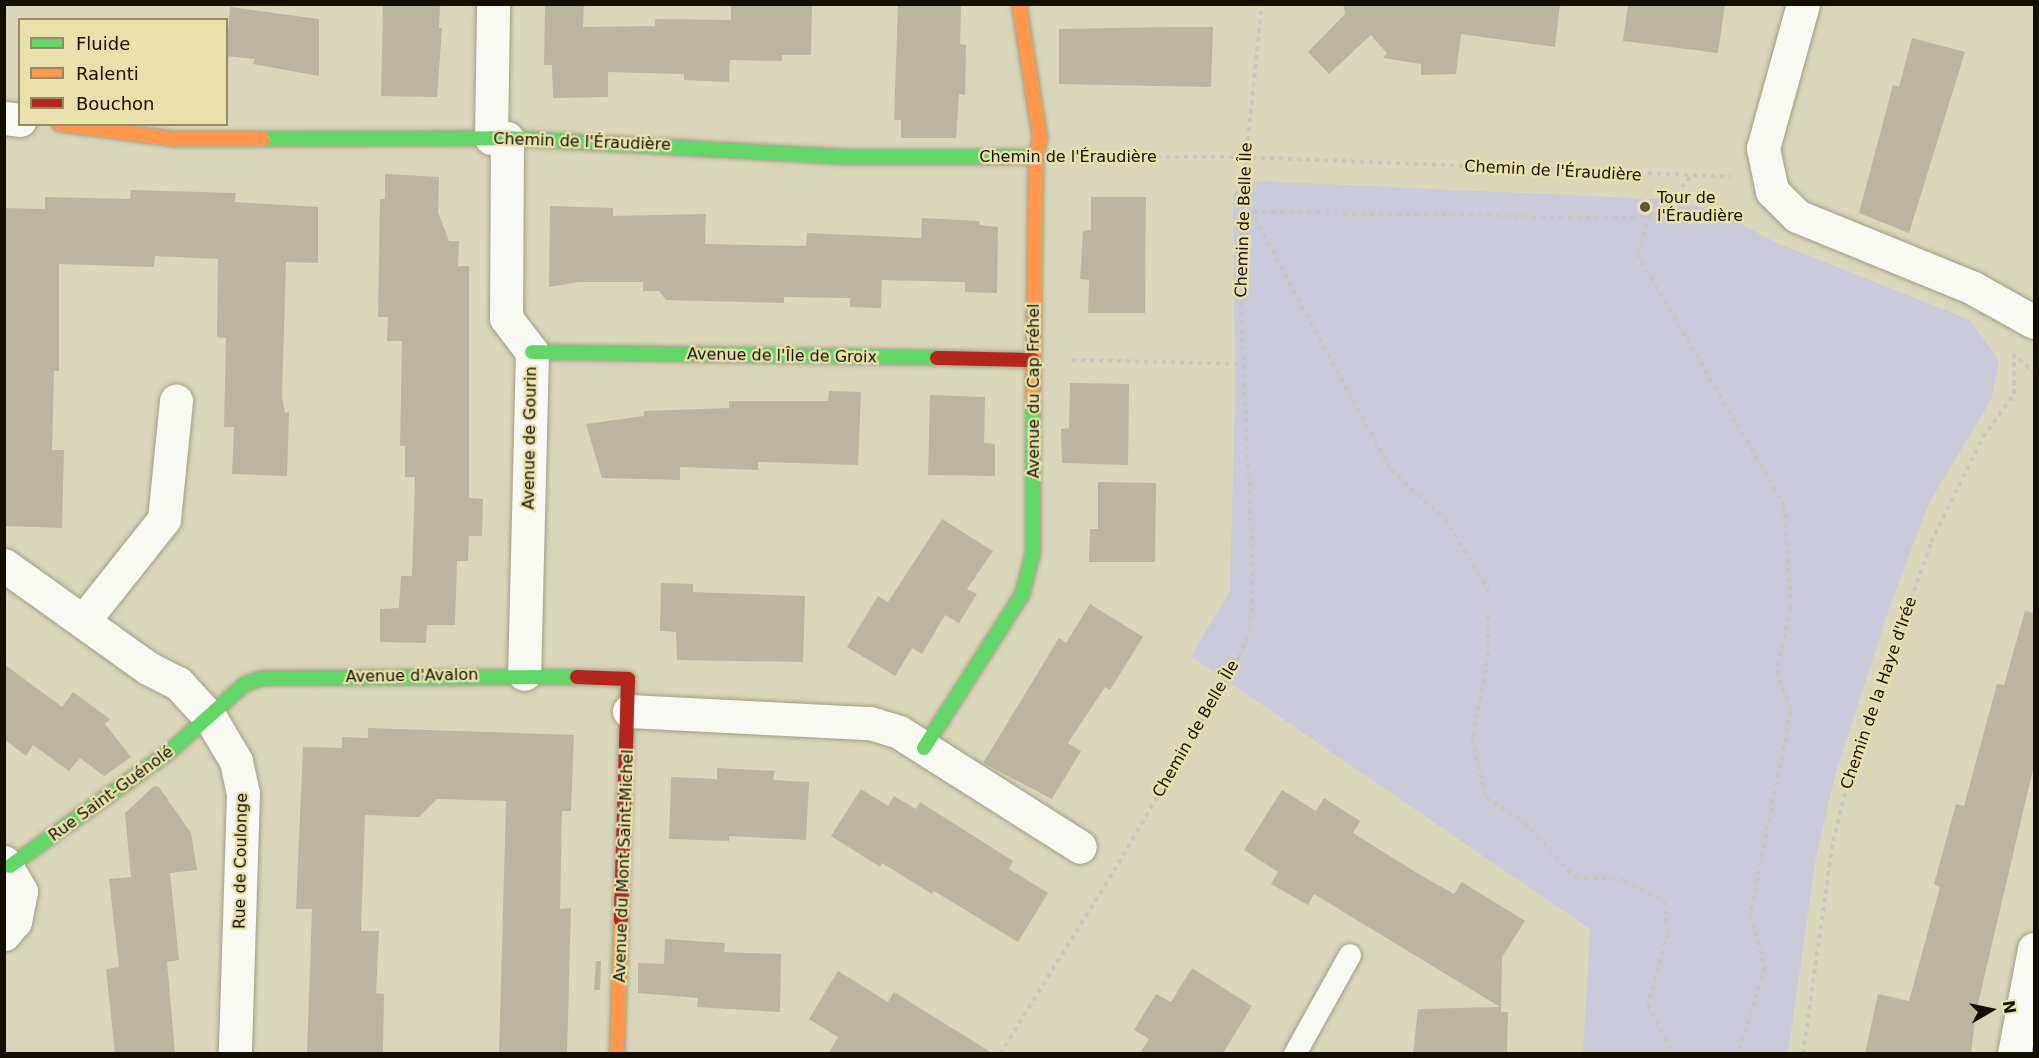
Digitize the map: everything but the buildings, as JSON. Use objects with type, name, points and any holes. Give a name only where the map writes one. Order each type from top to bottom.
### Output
[{"type":"street","name":"Avenue de Gourin","points":[[493,4],[506,318],[532,352],[524,674]]},
{"type":"street","name":"Avenue du Cap Fréhel","points":[[924,748],[1022,595],[1031,572],[1035,530],[1033,360],[1036,157],[1040,138],[1019,4]]},
{"type":"street","points":[[1803,4],[1763,148],[1767,177],[1782,204],[1797,216],[1973,288],[2034,322]]},
{"type":"street","name":"Chemin de l'Éraudière","points":[[74,126],[175,139],[499,138],[849,157],[1036,157]]},
{"type":"street","name":"Avenue de l'Île de Groix","points":[[532,352],[1033,360]]},
{"type":"street","points":[[84,620],[164,519],[176,401]]},
{"type":"street","name":"Rue de Coulonge","points":[[4,566],[84,620],[148,668],[178,683],[211,718],[236,761],[243,793],[235,1053]]},
{"type":"street","name":"Avenue d'Avalon","points":[[211,718],[245,684],[263,678],[524,674],[628,679]]},
{"type":"street","name":"Avenue du Mont Saint-Michel","points":[[617,1053],[629,711],[628,679]]},
{"type":"street","points":[[629,711],[870,723],[898,732],[1080,847]]},
{"type":"street","name":"Rue Saint-Guénolé","points":[[4,934],[15,921],[21,891],[7,864],[211,718]]},
{"type":"street","points":[[2014,1053],[2034,949]]},
{"type":"lane","points":[[1295,1053],[1350,955]]},
{"type":"path","name":"Chemin de Belle Île","points":[[1000,1053],[1114,871],[1239,657],[1250,630],[1253,576],[1243,364],[1242,194],[1243,157],[1263,4]]},
{"type":"path","name":"Chemin de l'Éraudière","points":[[1036,157],[1243,157],[1690,177],[1767,177]]},
{"type":"path","points":[[1252,212],[1623,218],[1650,215],[1668,204],[1690,177]]},
{"type":"path","points":[[1242,194],[1391,470],[1445,519],[1488,589],[1488,661],[1472,739],[1486,797],[1525,823],[1575,878],[1624,880],[1664,901],[1668,933],[1648,1005],[1674,1053]]},
{"type":"path","points":[[1650,215],[1637,255],[1784,505],[1791,608],[1777,670],[1791,711],[1750,915],[1765,968],[1738,1053]]},
{"type":"path","name":"Chemin de la Haye d'Irée","points":[[1803,1053],[1833,841],[1849,778],[1931,542],[1983,437],[2014,394],[2014,354],[2034,372]]},
{"type":"path","points":[[1033,360],[1243,364]]},
{"type":"shaded area","points":[[1260,181],[1675,200],[1720,213],[1779,244],[1970,320],[1999,361],[1991,400],[1929,503],[1891,603],[1836,772],[1816,856],[1788,1053],[1583,1053],[1590,929],[1191,656],[1230,591],[1235,393],[1233,193]]},
{"type":"traffic: fast","points":[[263,139],[507,138],[849,157],[1036,157]]},
{"type":"traffic: fast","points":[[532,352],[937,358]]},
{"type":"traffic: fast","points":[[924,748],[1022,595],[1033,553],[1033,399]]},
{"type":"traffic: fast","points":[[10,866],[168,753],[245,684],[263,678],[577,677]]},
{"type":"traffic: slow","points":[[1019,4],[1040,138],[1036,157],[1033,399]]},
{"type":"traffic: slow","points":[[74,126],[175,139],[263,139]]},
{"type":"traffic: slow","points":[[617,1054],[621,920]]},
{"type":"traffic: jam","points":[[937,358],[1033,360]]},
{"type":"traffic: jam","points":[[577,677],[628,679],[621,920]]},
{"type":"place","name":"Tour de l'Éraudière","points":[[1645,207]]}]
